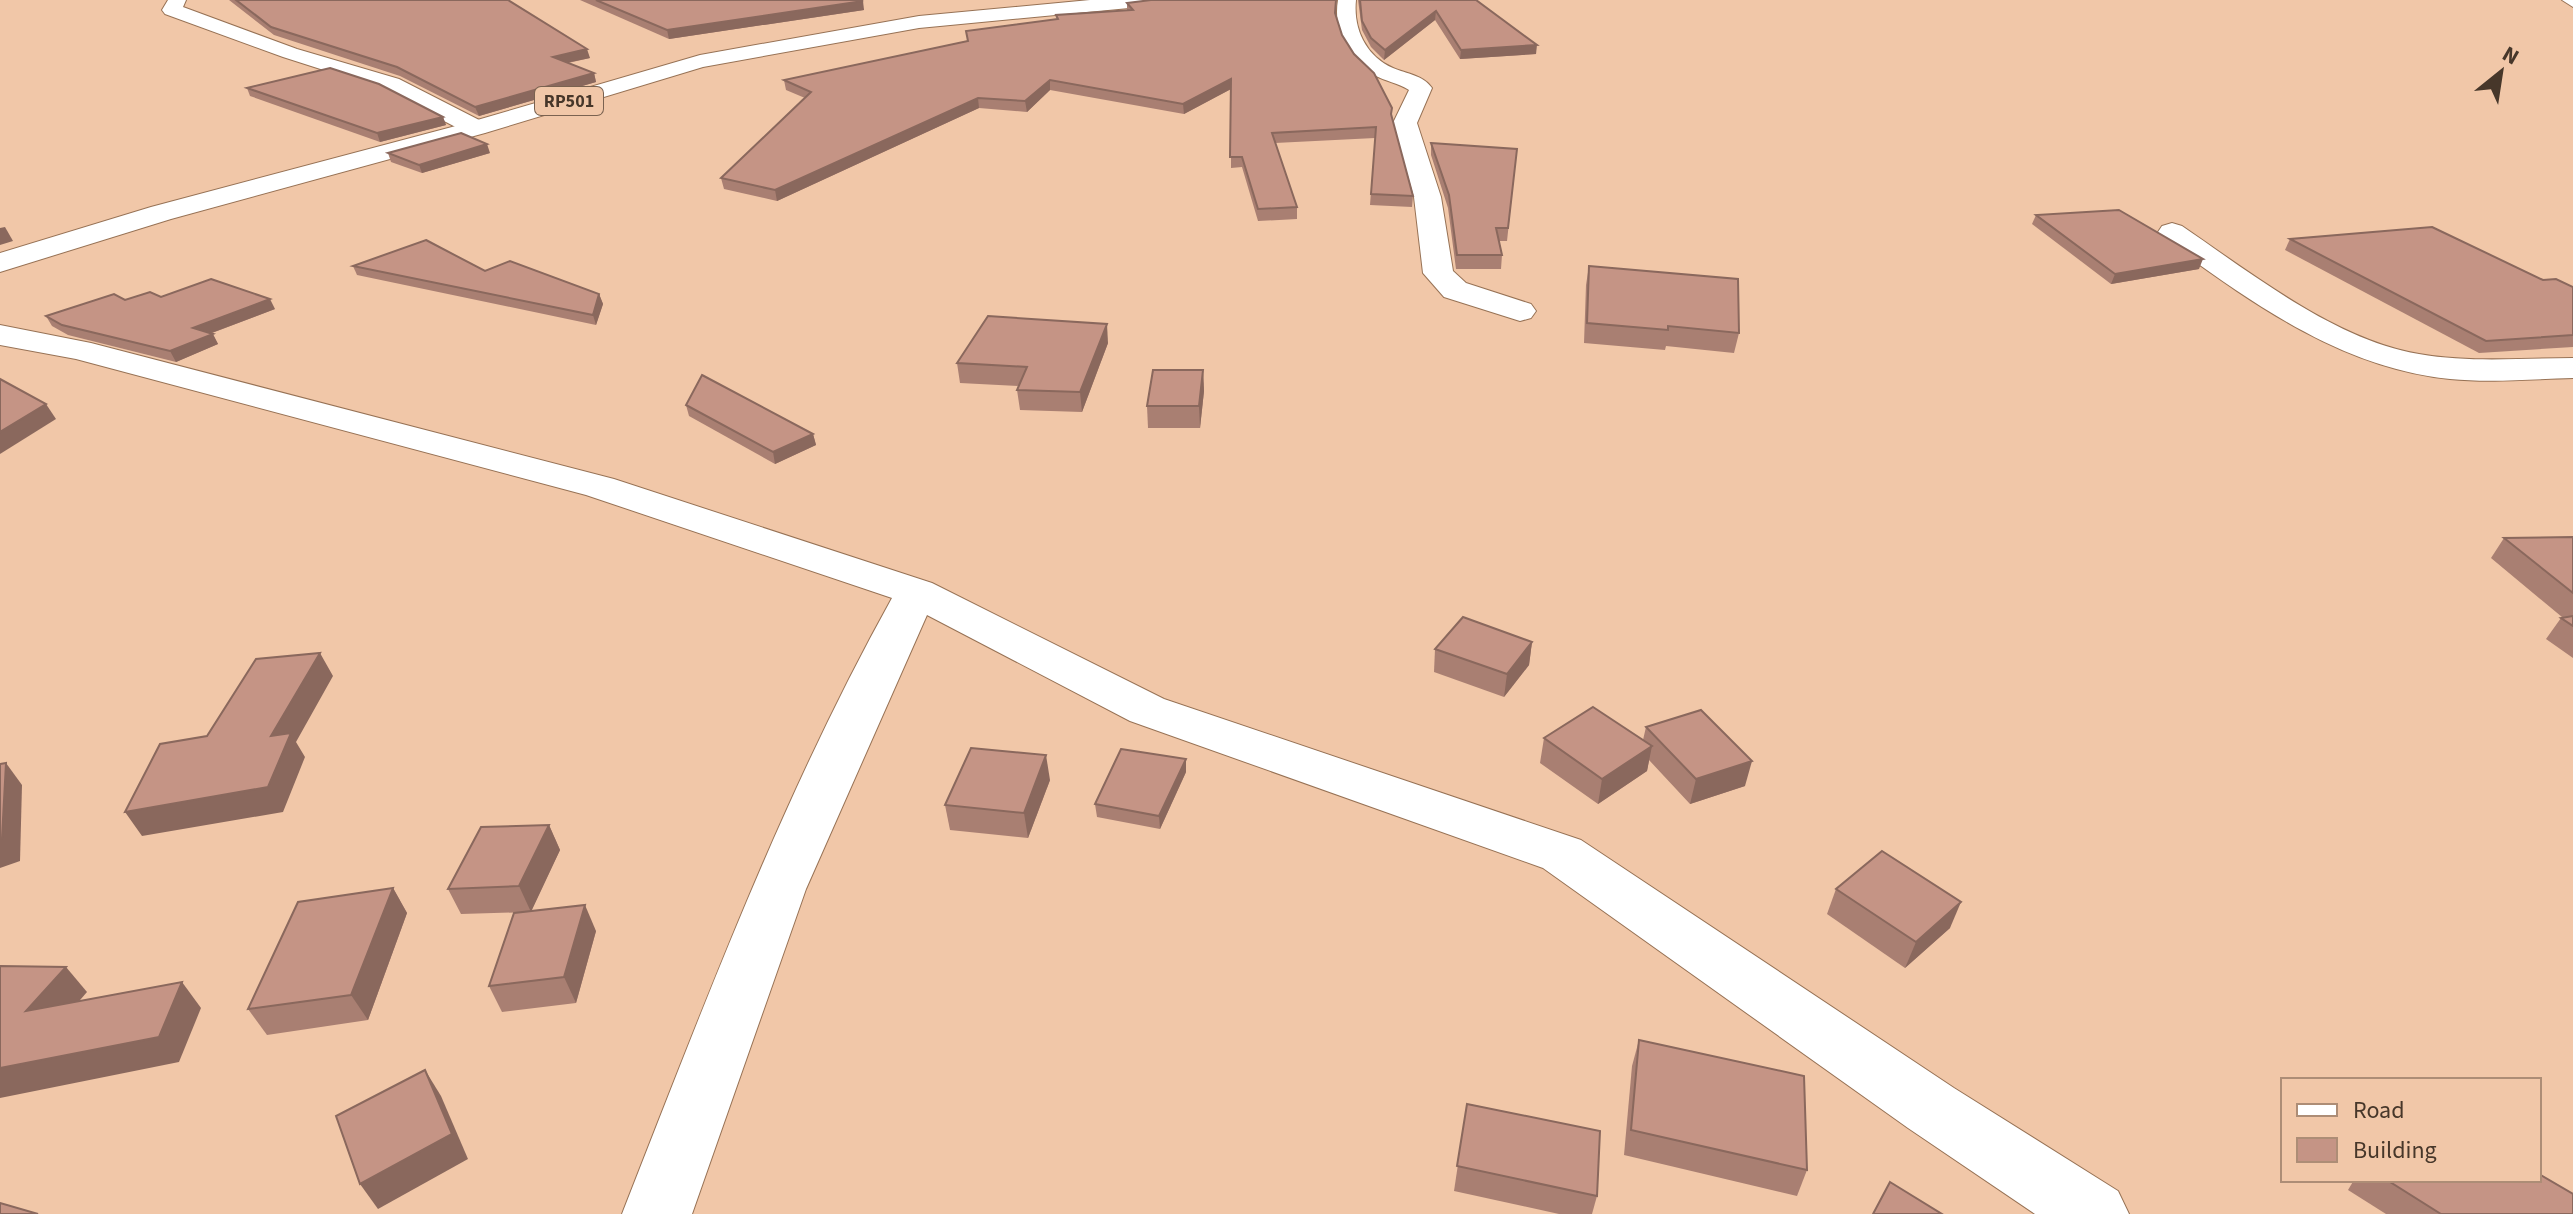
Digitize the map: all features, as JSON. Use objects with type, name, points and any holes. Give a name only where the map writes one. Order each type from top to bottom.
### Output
[{"type":"street","points":[[177,0],[172,10],[290,53],[391,84],[476,128]]},
{"type":"street","name":"RP501","points":[[0,263],[161,213],[476,128],[700,61],[863,30],[1020,11],[1150,0]]},
{"type":"street","points":[[1347,0],[1345,11],[1354,44],[1376,68],[1413,81],[1421,88],[1405,123],[1428,187],[1438,235],[1438,273],[1455,290],[1520,311]]},
{"type":"street","points":[[2172,232],[2269,299],[2359,346],[2386,356],[2449,369],[2573,368]]},
{"type":"street","points":[[0,335],[79,350],[600,487],[917,592],[1147,710],[1562,854],[1931,1108],[2094,1214]]},
{"type":"street","points":[[657,1214],[778,889],[886,650],[917,592]]},
{"type":"building","points":[[236,0],[508,0],[587,49],[553,57],[594,73],[475,107],[397,67],[271,27]]},
{"type":"building","points":[[596,0],[860,0],[863,1],[667,30]]},
{"type":"building","points":[[1151,0],[1336,0],[1335,13],[1342,35],[1354,54],[1374,73],[1392,108],[1413,196],[1371,194],[1376,127],[1272,133],[1297,207],[1258,209],[1242,157],[1230,157],[1231,79],[1183,104],[1050,80],[1025,101],[978,98],[775,190],[721,178],[811,92],[784,80],[968,41],[966,31],[1058,19],[1056,15],[1133,10],[1127,3]]},
{"type":"building","points":[[1360,0],[1476,0],[1537,45],[1461,50],[1436,11],[1385,50],[1371,38],[1362,21]]},
{"type":"building","points":[[330,68],[379,84],[443,117],[377,133],[247,88]]},
{"type":"building","points":[[461,133],[487,144],[419,165],[388,153]]},
{"type":"building","points":[[1431,143],[1517,149],[1508,228],[1496,228],[1502,255],[1457,255],[1449,195]]},
{"type":"building","points":[[2119,210],[2203,259],[2115,274],[2036,215]]},
{"type":"building","points":[[2432,227],[2543,280],[2556,279],[2573,287],[2573,335],[2486,341],[2290,239]]},
{"type":"building","points":[[426,240],[485,271],[510,261],[599,294],[593,315],[353,266]]},
{"type":"building","points":[[1589,266],[1738,279],[1739,333],[1587,323]]},
{"type":"building","points":[[211,279],[270,299],[193,328],[213,334],[170,351],[62,325],[46,316],[114,294],[125,300],[150,292],[161,297]]},
{"type":"building","points":[[988,316],[1107,324],[1080,392],[1017,390],[1027,367],[957,363]]},
{"type":"building","points":[[1153,370],[1203,370],[1199,406],[1147,406]]},
{"type":"building","points":[[702,375],[813,434],[773,452],[686,405]]},
{"type":"building","points":[[0,379],[46,404],[0,432]]},
{"type":"building","points":[[2573,537],[2573,593],[2504,538]]},
{"type":"building","points":[[2573,616],[2573,626],[2561,618]]},
{"type":"building","points":[[1463,617],[1532,642],[1507,674],[1435,649]]},
{"type":"building","points":[[320,653],[271,736],[291,733],[268,787],[125,812],[160,744],[207,736],[256,659]]},
{"type":"building","points":[[1593,707],[1652,746],[1602,779],[1544,738]]},
{"type":"building","points":[[1701,710],[1752,761],[1696,779],[1646,727]]},
{"type":"building","points":[[971,748],[1046,755],[1024,813],[945,805]]},
{"type":"building","points":[[1121,749],[1186,759],[1159,816],[1095,804]]},
{"type":"building","points":[[6,763],[2,838],[0,839],[0,764]]},
{"type":"building","points":[[549,825],[519,886],[448,889],[481,827]]},
{"type":"building","points":[[1882,851],[1961,902],[1916,942],[1836,889]]},
{"type":"building","points":[[393,888],[351,995],[248,1009],[298,902]]},
{"type":"building","points":[[585,905],[564,977],[489,986],[514,913]]},
{"type":"building","points":[[0,966],[66,967],[26,1011],[182,982],[159,1037],[0,1068]]},
{"type":"building","points":[[1639,1040],[1804,1076],[1807,1170],[1631,1130]]},
{"type":"building","points":[[425,1070],[452,1134],[360,1184],[336,1116]]},
{"type":"building","points":[[1467,1104],[1600,1131],[1597,1196],[1457,1166]]},
{"type":"building","points":[[2541,1175],[2573,1194],[2573,1214],[2441,1214],[2390,1182],[2541,1182]]},
{"type":"building","points":[[1890,1182],[1942,1214],[1873,1214]]},
{"type":"building","points":[[0,1203],[38,1214],[0,1214]]}]
